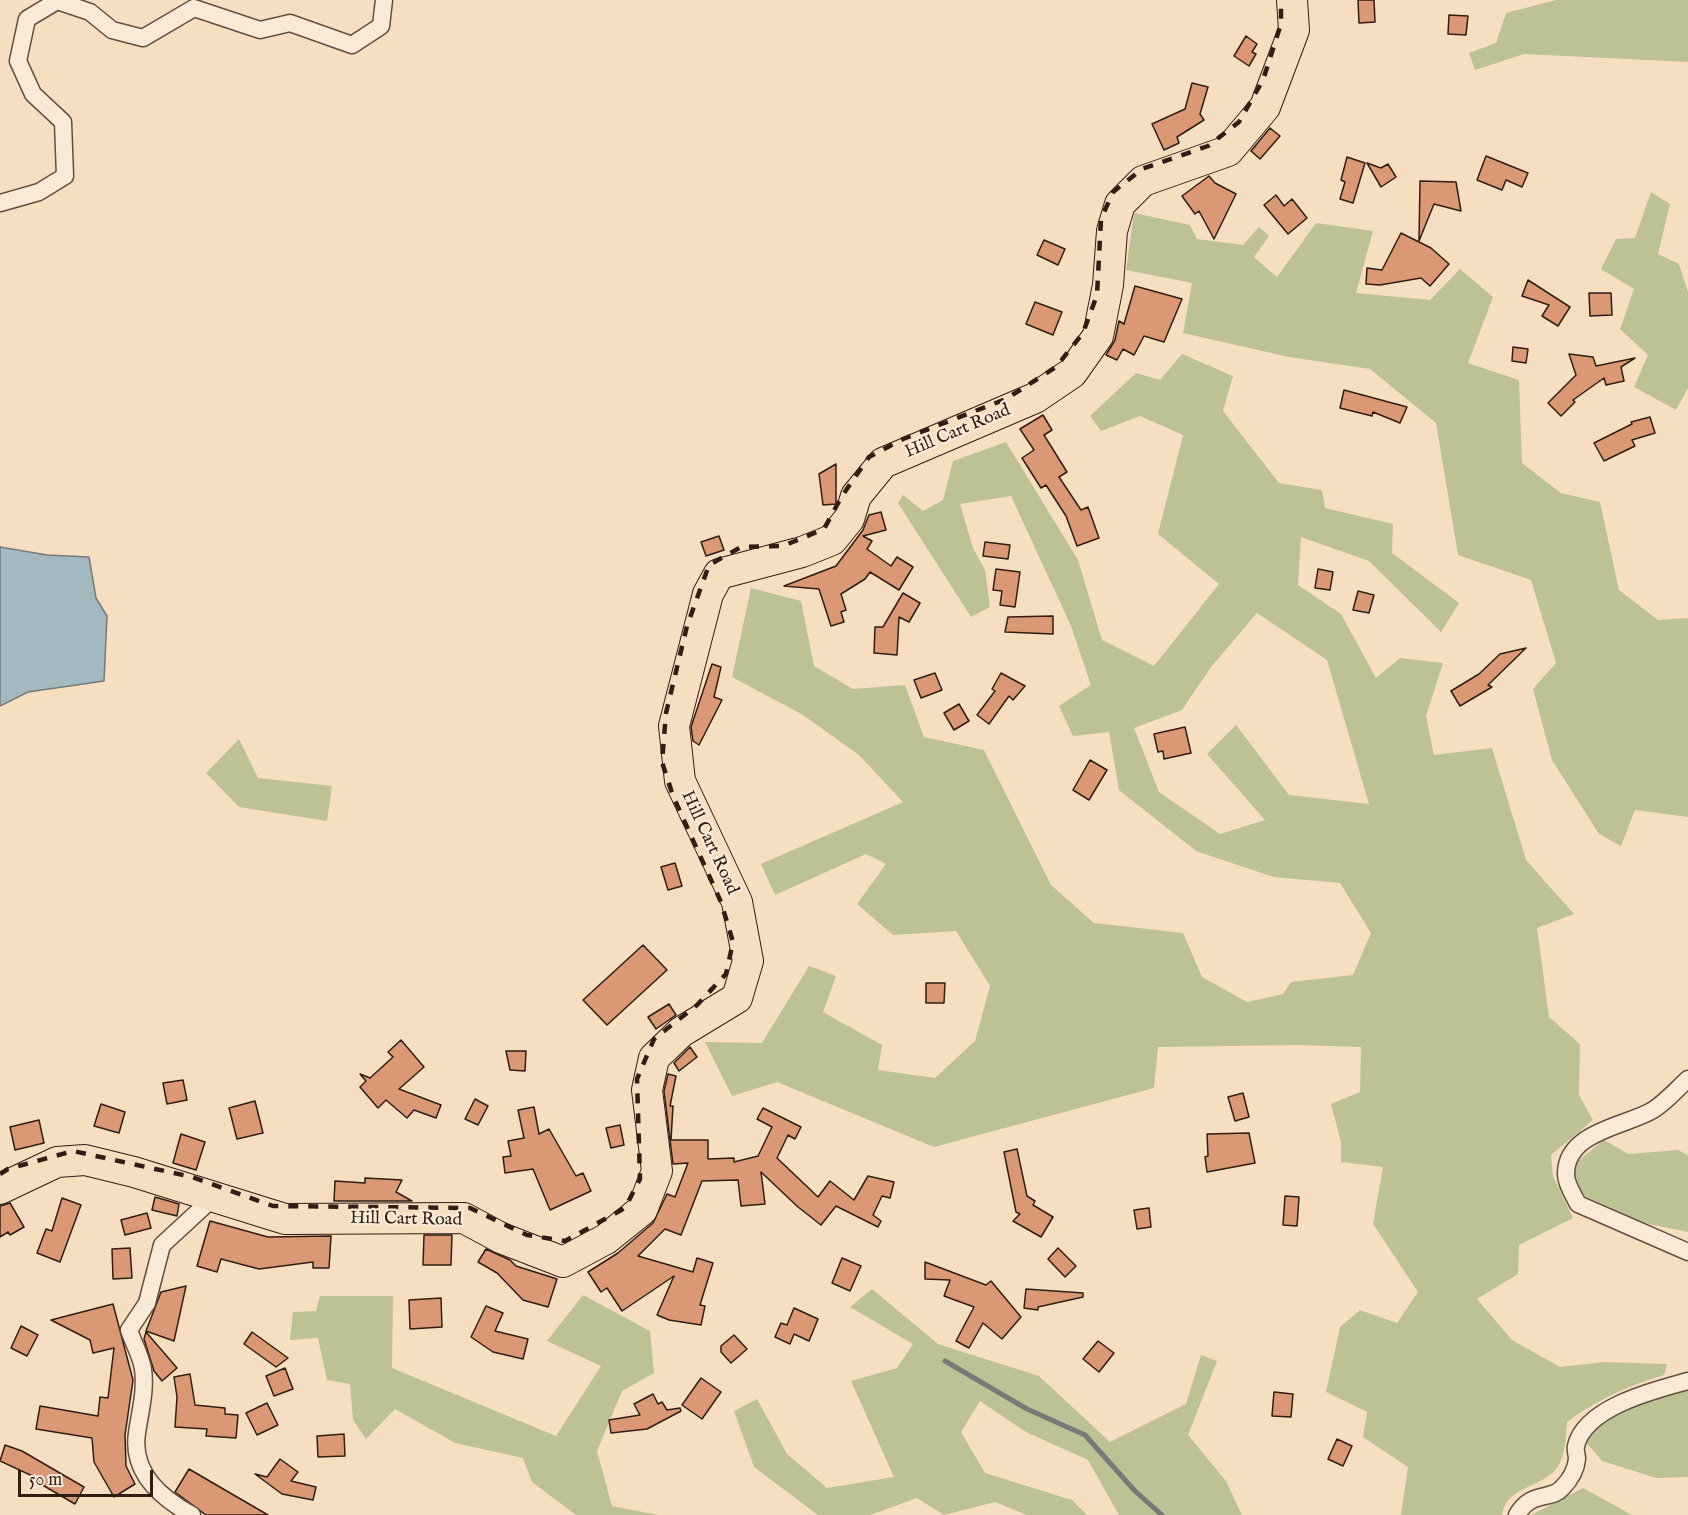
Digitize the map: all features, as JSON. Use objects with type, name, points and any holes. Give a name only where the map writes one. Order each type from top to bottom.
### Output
[{"type":"highway","name":"Hill Cart Road","points":[[0,1189],[57,1162],[85,1160],[134,1172],[285,1219],[464,1218],[501,1238],[563,1262],[606,1239],[642,1210],[657,1171],[647,1090],[654,1058],[681,1032],[736,998],[748,961],[737,902],[680,781],[674,726],[708,594],[719,574],[802,552],[832,540],[849,519],[856,496],[883,463],[1035,398],[1072,373],[1098,336],[1108,285],[1112,231],[1120,204],[1143,181],[1228,151],[1264,107],[1294,30],[1292,0]]},
{"type":"street","points":[[0,202],[39,192],[65,176],[63,122],[33,94],[18,61],[27,19],[57,1],[90,12],[112,30],[143,38],[194,8],[260,30],[290,24],[352,45],[381,26],[384,0]]},
{"type":"street","points":[[1688,1079],[1653,1110],[1602,1129],[1579,1146],[1568,1161],[1566,1176],[1578,1204],[1688,1252]]},
{"type":"street","points":[[192,1515],[159,1495],[139,1465],[136,1436],[143,1396],[143,1367],[129,1330],[147,1303],[162,1245],[214,1197]]},
{"type":"street","points":[[1517,1515],[1530,1498],[1560,1491],[1571,1476],[1577,1460],[1575,1446],[1585,1427],[1629,1399],[1688,1381]]},
{"type":"green space","points":[[1556,0],[1688,0],[1688,62],[1524,54],[1475,70],[1469,53],[1496,43],[1506,13]]},
{"type":"green space","points":[[1651,192],[1670,204],[1658,254],[1679,264],[1688,292],[1688,388],[1676,410],[1634,387],[1648,355],[1620,329],[1634,289],[1601,269],[1616,239],[1635,238]]},
{"type":"green space","points":[[1134,213],[1190,225],[1197,239],[1243,245],[1259,227],[1269,236],[1254,257],[1277,277],[1316,223],[1373,231],[1356,293],[1430,300],[1460,269],[1493,297],[1468,363],[1519,380],[1522,463],[1561,493],[1600,502],[1619,590],[1658,620],[1688,618],[1688,817],[1635,810],[1621,846],[1599,834],[1552,760],[1533,689],[1556,663],[1531,580],[1458,555],[1436,423],[1370,369],[1289,357],[1183,333],[1192,283],[1126,270]]},
{"type":"green space","points":[[1182,354],[1233,376],[1223,411],[1279,483],[1322,490],[1325,508],[1393,524],[1392,553],[1459,603],[1441,632],[1369,561],[1301,537],[1298,585],[1341,614],[1376,678],[1400,658],[1443,663],[1426,716],[1434,755],[1492,748],[1526,860],[1574,914],[1537,928],[1549,1017],[1580,1044],[1579,1095],[1593,1120],[1551,1155],[1553,1176],[1573,1218],[1519,1245],[1518,1274],[1477,1299],[1512,1340],[1560,1367],[1604,1362],[1667,1364],[1664,1375],[1614,1394],[1590,1406],[1567,1422],[1564,1452],[1557,1468],[1543,1480],[1510,1498],[1502,1515],[1401,1515],[1408,1467],[1363,1437],[1367,1412],[1326,1392],[1340,1327],[1360,1310],[1397,1323],[1418,1292],[1373,1224],[1383,1167],[1341,1162],[1341,1142],[1331,1104],[1360,1092],[1361,1047],[1298,1045],[1158,1047],[1154,1088],[934,1147],[777,1082],[732,1096],[705,1042],[762,1043],[809,966],[836,976],[823,1012],[882,1045],[878,1070],[935,1078],[975,1041],[990,986],[956,931],[893,935],[857,904],[886,864],[866,854],[775,895],[761,864],[903,802],[859,755],[803,715],[732,677],[751,588],[801,601],[814,666],[853,689],[905,685],[924,737],[984,750],[1051,885],[1094,923],[1183,933],[1202,977],[1247,1002],[1283,994],[1291,982],[1353,975],[1371,933],[1340,883],[1274,877],[1196,851],[1119,790],[1109,732],[1073,736],[1059,706],[1091,685],[1071,626],[1011,496],[960,504],[973,548],[985,570],[990,607],[971,617],[898,503],[903,495],[923,511],[943,500],[953,461],[1006,442],[1078,560],[1102,640],[1154,666],[1219,584],[1158,534],[1183,435],[1140,416],[1101,431],[1090,416],[1136,373],[1160,380]],"holes":[[[1257,613],[1327,660],[1369,804],[1289,795],[1236,725],[1207,754],[1265,820],[1220,834],[1159,792],[1134,728],[1182,710],[1211,667]]]},
{"type":"green space","points":[[239,739],[258,778],[332,786],[327,821],[239,807],[206,773]]},
{"type":"green space","points":[[1604,1140],[1629,1154],[1678,1150],[1688,1155],[1688,1232],[1644,1223],[1585,1196],[1573,1175],[1578,1161]]},
{"type":"green space","points":[[872,1289],[938,1344],[1039,1376],[1110,1442],[1186,1404],[1201,1355],[1217,1361],[1188,1435],[1226,1481],[1242,1515],[1119,1515],[1088,1460],[1026,1432],[980,1401],[961,1432],[985,1473],[1072,1500],[1087,1515],[1027,1515],[995,1502],[944,1515],[917,1498],[870,1515],[818,1515],[754,1467],[734,1411],[757,1399],[787,1454],[827,1488],[894,1477],[851,1381],[897,1368],[913,1344],[850,1307]]},
{"type":"green space","points":[[583,1295],[650,1331],[654,1373],[622,1391],[597,1451],[612,1506],[658,1515],[576,1515],[532,1482],[523,1458],[455,1443],[395,1409],[366,1439],[353,1420],[350,1384],[327,1380],[318,1338],[290,1340],[293,1312],[316,1311],[320,1296],[393,1296],[392,1368],[556,1436],[601,1366],[547,1341]]},
{"type":"green space","points":[[1688,1387],[1688,1477],[1656,1478],[1602,1461],[1586,1442],[1604,1420],[1617,1411],[1645,1399]]},
{"type":"green space","points":[[1583,1488],[1632,1515],[1531,1515]]},
{"type":"water","points":[[0,547],[47,555],[89,557],[96,598],[107,616],[104,681],[28,692],[0,706]]},
{"type":"building","points":[[1358,0],[1374,0],[1375,22],[1359,23]]},
{"type":"building","points":[[1449,15],[1468,16],[1466,35],[1448,34]]},
{"type":"building","points":[[1246,36],[1257,44],[1252,52],[1256,54],[1249,66],[1234,56]]},
{"type":"building","points":[[1192,83],[1208,87],[1200,114],[1204,120],[1177,137],[1179,143],[1164,150],[1152,124],[1185,109]]},
{"type":"building","points":[[1270,128],[1280,136],[1260,159],[1251,151]]},
{"type":"building","points":[[1486,156],[1528,173],[1522,187],[1506,180],[1502,190],[1477,180]]},
{"type":"building","points":[[1347,157],[1365,163],[1353,203],[1340,199],[1345,182],[1341,180]]},
{"type":"building","points":[[1367,163],[1381,168],[1388,164],[1396,177],[1381,187]]},
{"type":"building","points":[[1209,176],[1215,183],[1236,194],[1214,239],[1199,211],[1195,214],[1182,196]]},
{"type":"building","points":[[1420,181],[1456,182],[1461,211],[1434,204],[1419,241]]},
{"type":"building","points":[[1276,195],[1284,206],[1292,199],[1307,218],[1288,234],[1264,205]]},
{"type":"building","points":[[1401,233],[1431,248],[1449,264],[1430,286],[1421,278],[1380,285],[1366,284],[1367,268],[1382,270]]},
{"type":"building","points":[[1044,240],[1065,249],[1058,265],[1037,255]]},
{"type":"building","points":[[1528,280],[1570,307],[1558,326],[1542,316],[1549,305],[1522,296]]},
{"type":"building","points":[[1135,286],[1182,299],[1164,342],[1144,336],[1134,355],[1123,349],[1117,360],[1106,355],[1115,340],[1119,321],[1124,324]]},
{"type":"building","points":[[1589,293],[1611,293],[1612,315],[1590,316]]},
{"type":"building","points":[[1035,302],[1062,312],[1053,335],[1026,324]]},
{"type":"building","points":[[1513,347],[1528,349],[1526,363],[1512,361]]},
{"type":"building","points":[[1569,354],[1593,357],[1596,366],[1635,358],[1621,367],[1624,381],[1606,385],[1604,378],[1573,400],[1575,402],[1561,416],[1548,403],[1576,375]]},
{"type":"building","points":[[1344,390],[1407,407],[1400,423],[1373,412],[1372,416],[1340,408]]},
{"type":"building","points":[[1043,415],[1052,430],[1044,435],[1067,472],[1059,477],[1081,510],[1088,507],[1099,538],[1077,546],[1066,516],[1046,485],[1041,488],[1022,458],[1034,450],[1020,429]]},
{"type":"building","points":[[1650,417],[1655,433],[1632,440],[1635,446],[1604,461],[1594,443],[1632,424],[1631,422]]},
{"type":"building","points":[[836,464],[836,504],[823,505],[819,474]]},
{"type":"building","points":[[881,512],[886,530],[863,536],[872,541],[867,549],[891,566],[897,557],[913,567],[899,590],[870,572],[865,579],[841,594],[846,610],[841,612],[844,622],[831,626],[819,589],[784,586],[836,566],[863,530],[869,515]]},
{"type":"building","points":[[719,536],[724,550],[706,556],[701,542]]},
{"type":"building","points":[[985,542],[1010,545],[1008,559],[983,556]]},
{"type":"building","points":[[996,569],[1020,572],[1015,607],[1000,605],[1002,591],[993,590]]},
{"type":"building","points":[[1318,569],[1333,572],[1330,590],[1315,588]]},
{"type":"building","points":[[1358,591],[1374,595],[1369,613],[1353,610]]},
{"type":"building","points":[[903,593],[920,603],[909,622],[899,617],[897,655],[874,653],[875,627],[883,627]]},
{"type":"building","points":[[1053,616],[1053,634],[1005,632],[1008,617]]},
{"type":"building","points":[[1526,648],[1488,685],[1492,687],[1460,706],[1451,691],[1479,674],[1500,654]]},
{"type":"building","points":[[712,664],[721,667],[714,697],[722,700],[699,745],[693,741],[691,727]]},
{"type":"building","points":[[935,673],[942,690],[921,698],[914,680]]},
{"type":"building","points":[[1001,673],[1025,686],[1013,700],[1009,696],[989,724],[977,715],[995,691],[992,689]]},
{"type":"building","points":[[959,704],[969,721],[954,730],[944,713]]},
{"type":"building","points":[[1185,727],[1191,753],[1164,759],[1163,751],[1158,752],[1154,734]]},
{"type":"building","points":[[1090,760],[1107,770],[1089,800],[1073,790]]},
{"type":"building","points":[[675,863],[682,886],[668,890],[661,867]]},
{"type":"building","points":[[643,945],[667,970],[607,1025],[583,1000]]},
{"type":"building","points":[[926,983],[945,983],[944,1003],[926,1003]]},
{"type":"building","points":[[669,1004],[676,1015],[656,1029],[648,1017]]},
{"type":"building","points":[[401,1040],[424,1067],[399,1089],[441,1105],[436,1118],[414,1110],[407,1118],[386,1100],[378,1108],[360,1087],[366,1081],[360,1074],[370,1078],[393,1057],[388,1052]]},
{"type":"building","points":[[690,1047],[697,1057],[679,1071],[674,1063]]},
{"type":"building","points":[[506,1051],[526,1051],[525,1071],[510,1070]]},
{"type":"building","points":[[668,1074],[676,1076],[670,1106],[673,1106],[671,1140],[708,1140],[708,1159],[734,1158],[734,1162],[758,1156],[772,1127],[757,1119],[763,1108],[801,1127],[795,1139],[788,1135],[777,1158],[818,1197],[830,1181],[854,1200],[868,1176],[894,1182],[890,1198],[882,1196],[873,1215],[881,1221],[878,1227],[836,1206],[821,1225],[761,1172],[765,1204],[741,1206],[738,1180],[702,1181],[681,1235],[665,1229],[638,1256],[693,1272],[697,1258],[713,1263],[700,1305],[705,1306],[701,1325],[669,1320],[657,1315],[674,1276],[622,1311],[607,1288],[601,1292],[588,1272],[618,1253],[653,1223],[667,1194],[675,1197],[688,1163],[673,1164],[664,1091]]},
{"type":"building","points":[[183,1080],[187,1100],[167,1104],[163,1083]]},
{"type":"building","points":[[1243,1093],[1249,1117],[1235,1121],[1228,1097]]},
{"type":"building","points":[[475,1099],[488,1106],[478,1125],[465,1119]]},
{"type":"building","points":[[255,1101],[263,1133],[237,1139],[229,1108]]},
{"type":"building","points":[[101,1104],[125,1112],[119,1133],[94,1126]]},
{"type":"building","points":[[534,1107],[539,1134],[549,1129],[576,1176],[583,1173],[591,1191],[550,1210],[533,1169],[505,1173],[503,1157],[511,1156],[508,1141],[524,1138],[518,1110]]},
{"type":"building","points":[[39,1120],[44,1143],[15,1150],[10,1127]]},
{"type":"building","points":[[620,1125],[624,1145],[611,1148],[606,1128]]},
{"type":"building","points":[[1249,1133],[1255,1163],[1207,1172],[1205,1157],[1208,1156],[1207,1134]]},
{"type":"building","points":[[181,1134],[205,1142],[196,1170],[173,1163]]},
{"type":"building","points":[[1017,1149],[1027,1196],[1035,1201],[1033,1205],[1053,1217],[1041,1237],[1013,1221],[1020,1214],[1016,1212],[1004,1152]]},
{"type":"building","points":[[365,1178],[402,1180],[396,1192],[412,1201],[334,1201],[335,1181],[365,1183]]},
{"type":"building","points":[[1285,1196],[1299,1197],[1297,1226],[1283,1225]]},
{"type":"building","points":[[155,1197],[179,1204],[177,1216],[152,1210]]},
{"type":"building","points":[[62,1198],[81,1205],[60,1262],[37,1253],[46,1229],[52,1231]]},
{"type":"building","points":[[10,1203],[24,1227],[10,1235],[8,1232],[0,1237],[0,1206]]},
{"type":"building","points":[[1149,1208],[1151,1227],[1137,1229],[1134,1210]]},
{"type":"building","points":[[147,1213],[151,1228],[125,1235],[121,1220]]},
{"type":"building","points":[[210,1221],[268,1237],[331,1236],[329,1268],[313,1268],[313,1262],[259,1269],[221,1259],[217,1272],[197,1266]]},
{"type":"building","points":[[424,1235],[452,1235],[451,1265],[423,1265]]},
{"type":"building","points":[[130,1248],[132,1278],[113,1279],[112,1249]]},
{"type":"building","points":[[1058,1248],[1076,1266],[1065,1277],[1048,1259]]},
{"type":"building","points":[[486,1249],[510,1260],[516,1266],[557,1279],[548,1307],[523,1300],[497,1273],[478,1262]]},
{"type":"building","points":[[842,1258],[861,1266],[850,1291],[832,1283]]},
{"type":"building","points":[[925,1262],[986,1285],[991,1281],[1021,1317],[1002,1339],[983,1323],[969,1348],[956,1341],[974,1307],[944,1296],[950,1280],[925,1279]]},
{"type":"building","points":[[186,1286],[174,1341],[146,1331],[161,1292]]},
{"type":"building","points":[[1026,1289],[1083,1293],[1083,1297],[1038,1307],[1038,1310],[1024,1308]]},
{"type":"building","points":[[441,1298],[442,1327],[410,1329],[409,1300]]},
{"type":"building","points":[[113,1304],[133,1380],[125,1435],[126,1466],[135,1484],[114,1497],[94,1462],[92,1438],[36,1429],[40,1406],[98,1416],[100,1397],[108,1398],[114,1348],[93,1353],[90,1340],[51,1320]]},
{"type":"building","points":[[486,1306],[503,1313],[495,1331],[528,1339],[523,1359],[493,1352],[471,1337]]},
{"type":"building","points":[[794,1308],[818,1319],[809,1341],[794,1334],[790,1344],[775,1337],[781,1323],[787,1325]]},
{"type":"building","points":[[21,1326],[38,1335],[27,1356],[11,1348]]},
{"type":"building","points":[[146,1332],[177,1368],[162,1381],[154,1371],[144,1339]]},
{"type":"building","points":[[252,1332],[288,1358],[276,1367],[244,1344]]},
{"type":"building","points":[[734,1335],[747,1349],[731,1363],[721,1352],[721,1346]]},
{"type":"building","points":[[1098,1341],[1114,1353],[1099,1372],[1083,1359]]},
{"type":"building","points":[[285,1368],[293,1389],[274,1396],[266,1376]]},
{"type":"building","points":[[190,1374],[195,1405],[225,1408],[225,1414],[238,1415],[236,1438],[206,1436],[207,1429],[175,1427],[177,1397],[174,1377]]},
{"type":"building","points":[[701,1378],[721,1392],[702,1419],[682,1405]]},
{"type":"building","points":[[1274,1392],[1293,1394],[1291,1417],[1272,1416]]},
{"type":"building","points":[[653,1394],[658,1404],[662,1402],[667,1410],[680,1408],[681,1411],[647,1429],[611,1433],[609,1420],[640,1415],[634,1404]]},
{"type":"building","points":[[267,1403],[278,1425],[257,1435],[246,1413]]},
{"type":"building","points":[[344,1434],[345,1456],[318,1457],[317,1436]]},
{"type":"building","points":[[1337,1439],[1352,1446],[1343,1466],[1328,1459]]},
{"type":"building","points":[[5,1445],[22,1451],[84,1487],[75,1504],[39,1483],[41,1480],[0,1461]]},
{"type":"building","points":[[280,1459],[298,1472],[291,1481],[316,1487],[313,1500],[282,1494],[255,1474],[267,1477]]},
{"type":"building","points":[[189,1469],[268,1515],[206,1515],[175,1492]]},
{"type":"waterway","points":[[945,1361],[1027,1409],[1085,1435],[1135,1491],[1162,1515]]},
{"type":"railway","points":[[0,1174],[8,1169],[73,1151],[192,1177],[273,1206],[470,1208],[527,1235],[565,1241],[625,1208],[640,1179],[637,1079],[654,1039],[697,1005],[726,974],[733,942],[721,902],[673,796],[662,762],[666,713],[687,626],[709,565],[741,547],[783,546],[824,529],[842,496],[869,457],[903,439],[1006,399],[1056,367],[1083,333],[1097,295],[1101,219],[1113,192],[1142,169],[1208,146],[1239,122],[1263,80],[1281,24],[1281,0]]}]
